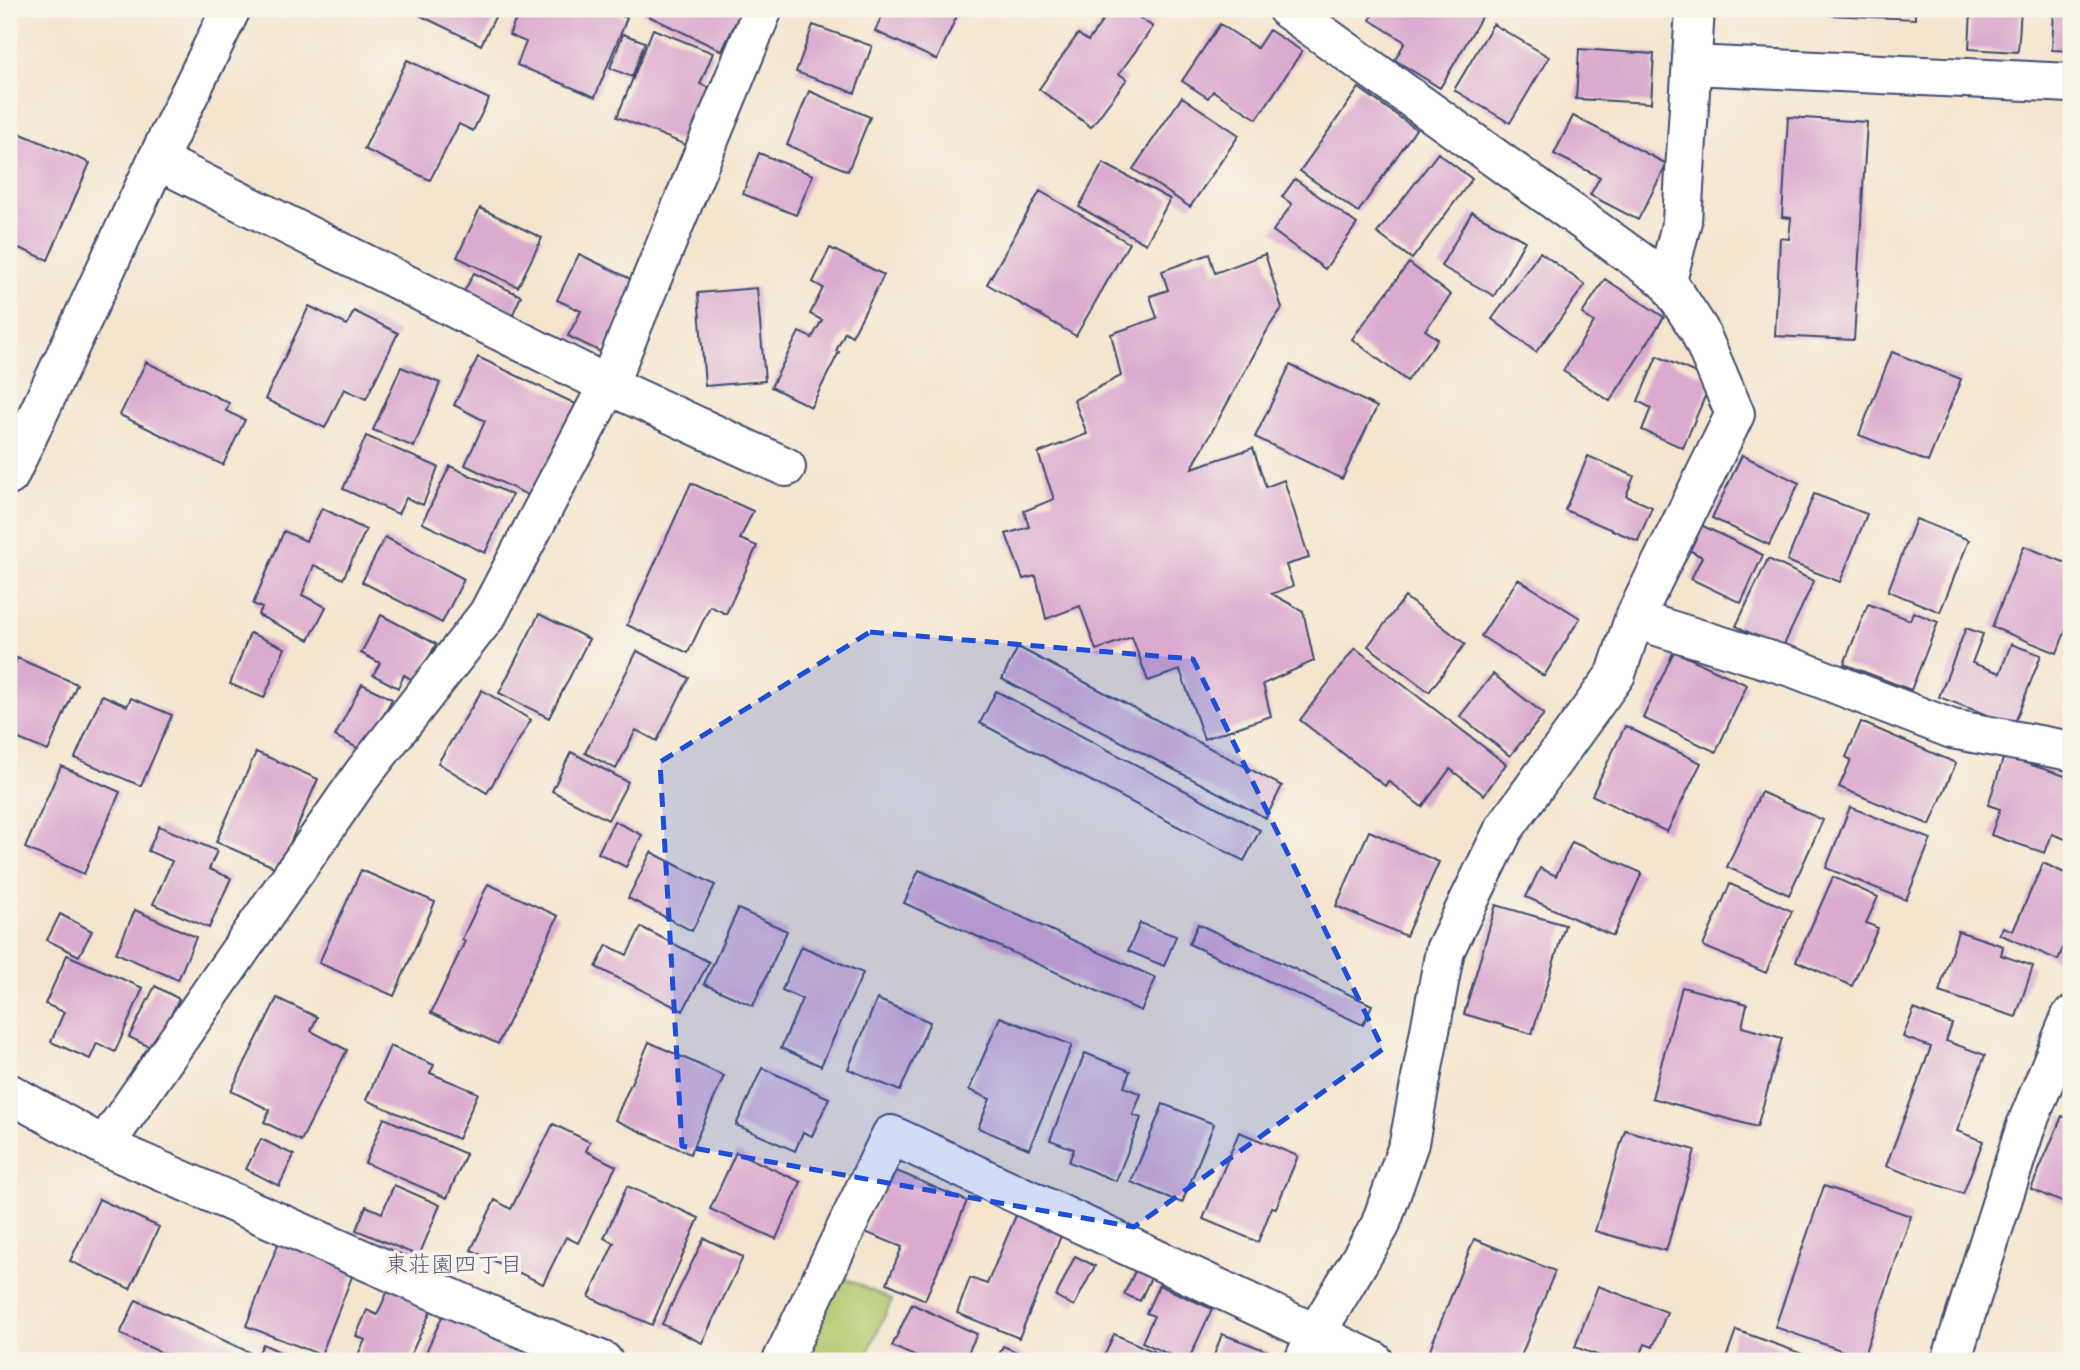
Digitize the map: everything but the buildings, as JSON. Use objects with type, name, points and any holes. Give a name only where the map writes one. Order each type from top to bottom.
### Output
[{"type":"street","points":[[9,476],[231,9]]},
{"type":"street","points":[[104,1146],[362,775],[488,614],[608,385],[763,9]]},
{"type":"street","points":[[1287,9],[1667,281],[1699,330],[1735,414],[1634,619],[1616,674],[1504,829],[1445,950],[1405,1155],[1380,1227],[1310,1348]]},
{"type":"street","points":[[1667,281],[1682,221],[1695,9]]},
{"type":"street","points":[[1692,65],[2071,83]]},
{"type":"street","points":[[157,160],[608,385],[786,467]]},
{"type":"street","points":[[1634,619],[1794,668],[1952,729],[2071,751]]},
{"type":"street","points":[[1951,1361],[2026,1126],[2071,1016]]},
{"type":"street","points":[[9,1093],[104,1146],[492,1316],[603,1361]]},
{"type":"street","points":[[782,1361],[891,1135],[1310,1348],[1374,1361]]},
{"type":"highlighted area","points":[[870,632],[1193,659],[1383,1049],[1134,1227],[682,1146],[660,762]]},
{"type":"green space","points":[[833,1273],[892,1300],[864,1361],[793,1361]]},
{"type":"district","name":"東荘園四丁目","points":[[454,1264]]}]
